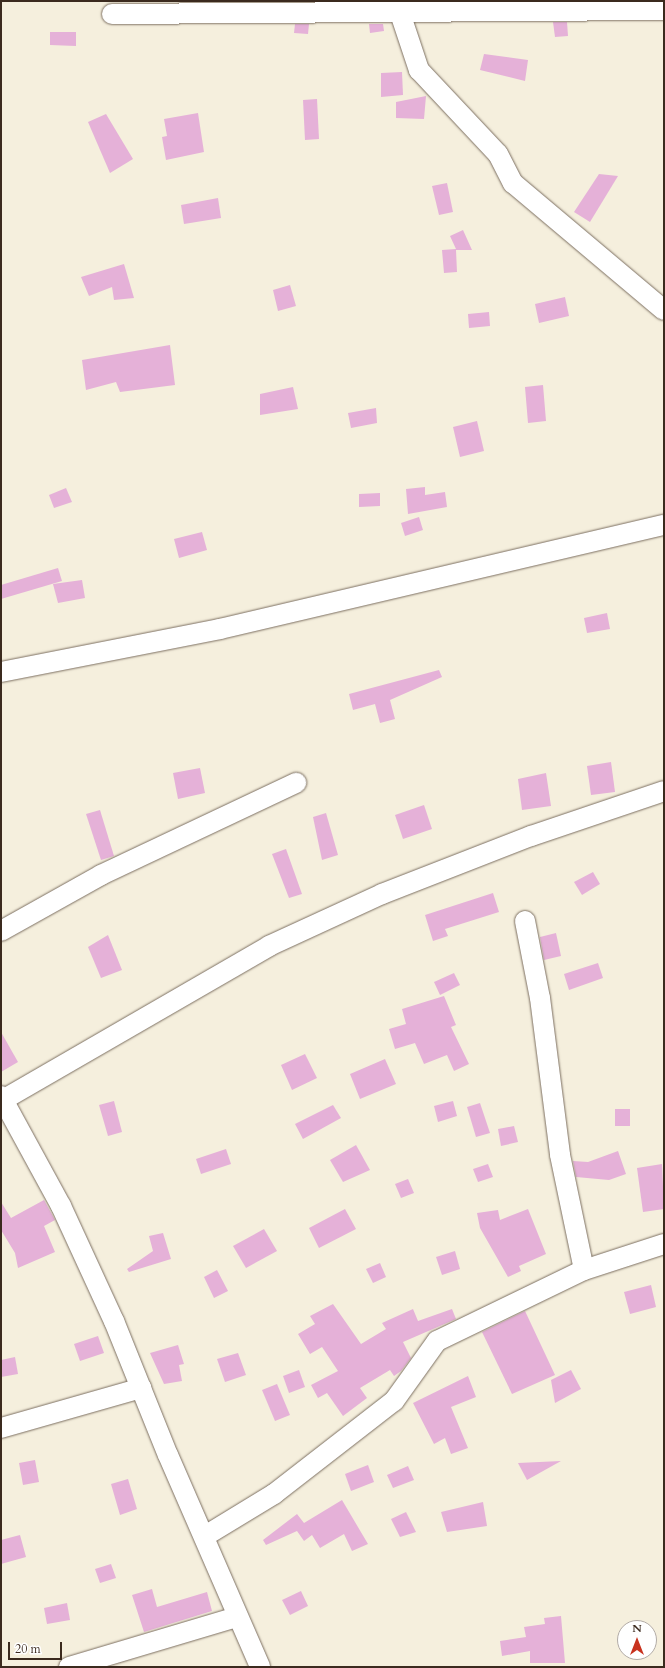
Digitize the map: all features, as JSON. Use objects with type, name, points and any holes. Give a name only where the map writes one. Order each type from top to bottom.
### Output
[{"type":"street","points":[[112,14],[396,6],[664,10]]},
{"type":"street","points":[[396,6],[419,70],[498,154],[513,183],[664,310]]},
{"type":"street","points":[[1,672],[220,628],[664,525]]},
{"type":"street","points":[[1,931],[101,875],[296,783]]},
{"type":"street","points":[[260,1667],[237,1617],[205,1536],[61,1206],[2,1099],[269,946],[382,894],[503,847],[664,791]]},
{"type":"street","points":[[525,921],[540,998],[560,1155],[584,1270]]},
{"type":"street","points":[[205,1536],[274,1494],[394,1401],[437,1341],[584,1270],[664,1244]]},
{"type":"street","points":[[1,1428],[141,1388]]},
{"type":"street","points":[[69,1667],[237,1617]]},
{"type":"building","points":[[553,22],[567,22],[568,36],[555,37]]},
{"type":"building","points":[[295,24],[309,24],[308,34],[294,33]]},
{"type":"building","points":[[369,24],[383,24],[384,31],[370,33]]},
{"type":"building","points":[[50,32],[76,32],[76,46],[50,45]]},
{"type":"building","points":[[484,54],[528,60],[525,81],[480,70]]},
{"type":"building","points":[[402,72],[403,95],[381,97],[381,73]]},
{"type":"building","points":[[426,96],[424,119],[396,118],[396,102]]},
{"type":"building","points":[[317,99],[319,139],[305,140],[303,100]]},
{"type":"building","points":[[198,113],[204,152],[166,160],[162,137],[167,136],[164,119]]},
{"type":"building","points":[[106,114],[133,159],[110,173],[88,122]]},
{"type":"building","points":[[599,174],[618,176],[590,222],[574,212]]},
{"type":"building","points":[[447,183],[453,212],[439,215],[432,186]]},
{"type":"building","points":[[218,198],[221,218],[184,224],[181,205]]},
{"type":"building","points":[[463,230],[472,250],[456,250],[457,272],[444,273],[442,250],[456,249],[450,236]]},
{"type":"building","points":[[124,264],[134,298],[114,300],[112,287],[89,296],[81,277]]},
{"type":"building","points":[[290,285],[296,306],[278,311],[273,290]]},
{"type":"building","points":[[565,297],[569,316],[539,323],[535,304]]},
{"type":"building","points":[[489,312],[490,326],[469,328],[468,314]]},
{"type":"building","points":[[170,345],[175,385],[120,392],[116,382],[86,390],[82,360]]},
{"type":"building","points":[[543,385],[546,421],[528,423],[525,387]]},
{"type":"building","points":[[293,387],[298,409],[260,415],[260,394]]},
{"type":"building","points":[[376,408],[377,423],[351,428],[348,413]]},
{"type":"building","points":[[477,421],[484,451],[460,457],[453,427]]},
{"type":"building","points":[[425,487],[425,495],[445,492],[447,507],[408,514],[406,489]]},
{"type":"building","points":[[66,488],[72,502],[54,508],[49,495]]},
{"type":"building","points":[[380,493],[380,506],[359,507],[359,494]]},
{"type":"building","points":[[419,517],[423,530],[405,536],[401,523]]},
{"type":"building","points":[[202,532],[207,550],[179,558],[174,539]]},
{"type":"building","points":[[58,568],[62,581],[1,599],[1,585]]},
{"type":"building","points":[[82,580],[85,598],[58,603],[53,584]]},
{"type":"building","points":[[607,613],[610,629],[587,633],[584,618]]},
{"type":"building","points":[[439,670],[442,677],[390,700],[395,719],[380,723],[375,704],[353,710],[349,694]]},
{"type":"building","points":[[611,762],[615,792],[591,795],[587,766]]},
{"type":"building","points":[[200,768],[205,793],[178,799],[173,773]]},
{"type":"building","points":[[546,773],[551,806],[522,810],[518,779]]},
{"type":"building","points":[[424,805],[432,829],[403,839],[395,815]]},
{"type":"building","points":[[100,810],[114,856],[101,860],[86,814]]},
{"type":"building","points":[[326,813],[338,855],[322,860],[313,817]]},
{"type":"building","points":[[286,849],[302,894],[289,898],[272,854]]},
{"type":"building","points":[[593,872],[600,884],[582,895],[574,882]]},
{"type":"building","points":[[493,893],[499,912],[445,929],[448,936],[433,941],[425,915]]},
{"type":"building","points":[[556,933],[561,956],[544,960],[540,937]]},
{"type":"building","points":[[108,935],[122,970],[101,978],[88,947]]},
{"type":"building","points":[[598,963],[603,978],[569,990],[564,974]]},
{"type":"building","points":[[454,973],[460,985],[440,995],[434,982]]},
{"type":"building","points":[[444,996],[456,1025],[451,1027],[469,1064],[454,1071],[447,1055],[424,1064],[415,1043],[395,1049],[389,1029],[406,1024],[402,1009]]},
{"type":"building","points":[[1,1032],[18,1062],[1,1072]]},
{"type":"building","points":[[305,1054],[317,1078],[292,1090],[281,1065]]},
{"type":"building","points":[[385,1059],[396,1084],[360,1099],[350,1074]]},
{"type":"building","points":[[114,1101],[122,1132],[108,1136],[99,1105]]},
{"type":"building","points":[[453,1101],[457,1116],[438,1122],[434,1106]]},
{"type":"building","points":[[480,1103],[490,1133],[476,1137],[467,1107]]},
{"type":"building","points":[[333,1105],[341,1118],[303,1139],[295,1124]]},
{"type":"building","points":[[615,1109],[630,1109],[630,1126],[615,1126]]},
{"type":"building","points":[[514,1126],[518,1142],[501,1146],[498,1129]]},
{"type":"building","points":[[356,1145],[370,1170],[343,1182],[330,1160]]},
{"type":"building","points":[[226,1149],[231,1164],[201,1174],[196,1159]]},
{"type":"building","points":[[618,1151],[626,1174],[609,1180],[576,1177],[573,1161],[588,1162]]},
{"type":"building","points":[[488,1164],[493,1177],[478,1182],[473,1169]]},
{"type":"building","points":[[662,1164],[664,1209],[643,1212],[637,1168]]},
{"type":"building","points":[[408,1179],[414,1193],[401,1198],[395,1184]]},
{"type":"building","points":[[44,1200],[55,1220],[44,1226],[55,1252],[18,1268],[15,1253],[1,1230],[1,1202],[11,1218]]},
{"type":"building","points":[[345,1209],[356,1229],[319,1248],[309,1228]]},
{"type":"building","points":[[528,1209],[546,1254],[519,1266],[521,1271],[508,1277],[480,1228],[477,1213],[498,1210],[500,1220]]},
{"type":"building","points":[[264,1229],[277,1251],[246,1268],[233,1246]]},
{"type":"building","points":[[163,1233],[171,1259],[129,1272],[127,1269],[153,1251],[149,1236]]},
{"type":"building","points":[[455,1251],[460,1269],[442,1275],[436,1257]]},
{"type":"building","points":[[380,1263],[386,1277],[373,1283],[366,1269]]},
{"type":"building","points":[[217,1270],[228,1291],[214,1298],[204,1277]]},
{"type":"building","points":[[651,1285],[656,1307],[630,1314],[624,1292]]},
{"type":"building","points":[[333,1304],[361,1344],[386,1329],[382,1323],[413,1309],[418,1321],[452,1309],[456,1319],[403,1342],[411,1358],[401,1371],[394,1376],[390,1370],[360,1388],[367,1398],[343,1416],[327,1393],[318,1398],[311,1385],[338,1371],[322,1347],[310,1354],[298,1334],[315,1324],[310,1316]]},
{"type":"building","points":[[525,1311],[555,1375],[512,1394],[482,1332]]},
{"type":"building","points":[[98,1336],[104,1353],[80,1361],[74,1344]]},
{"type":"building","points":[[178,1345],[184,1364],[179,1365],[182,1381],[164,1384],[150,1353]]},
{"type":"building","points":[[238,1353],[246,1375],[225,1382],[217,1359]]},
{"type":"building","points":[[15,1357],[18,1374],[1,1377],[1,1360]]},
{"type":"building","points":[[299,1370],[305,1387],[289,1393],[283,1376]]},
{"type":"building","points":[[571,1370],[581,1389],[555,1403],[551,1380]]},
{"type":"building","points":[[468,1376],[476,1397],[451,1407],[468,1448],[451,1454],[445,1438],[434,1444],[413,1403]]},
{"type":"building","points":[[277,1384],[290,1415],[275,1421],[262,1390]]},
{"type":"building","points":[[35,1460],[39,1482],[23,1485],[19,1463]]},
{"type":"building","points":[[561,1461],[527,1480],[518,1463]]},
{"type":"building","points":[[368,1465],[374,1482],[351,1491],[345,1474]]},
{"type":"building","points":[[408,1466],[414,1480],[393,1488],[387,1475]]},
{"type":"building","points":[[128,1479],[137,1509],[120,1515],[111,1484]]},
{"type":"building","points":[[342,1500],[368,1544],[352,1551],[344,1534],[320,1548],[312,1535],[304,1541],[297,1531],[266,1545],[263,1540],[297,1514],[304,1523]]},
{"type":"building","points":[[483,1502],[487,1526],[447,1532],[441,1512]]},
{"type":"building","points":[[406,1512],[416,1532],[400,1537],[391,1519]]},
{"type":"building","points":[[20,1535],[26,1557],[1,1564],[1,1540]]},
{"type":"building","points":[[111,1564],[116,1578],[100,1583],[95,1569]]},
{"type":"building","points":[[152,1589],[157,1607],[207,1592],[212,1611],[144,1632],[132,1595]]},
{"type":"building","points":[[301,1591],[308,1606],[290,1615],[282,1600]]},
{"type":"building","points":[[67,1603],[70,1620],[47,1624],[44,1608]]},
{"type":"building","points":[[561,1616],[565,1663],[530,1663],[530,1651],[502,1656],[500,1641],[526,1637],[524,1627],[545,1624],[544,1618]]}]
